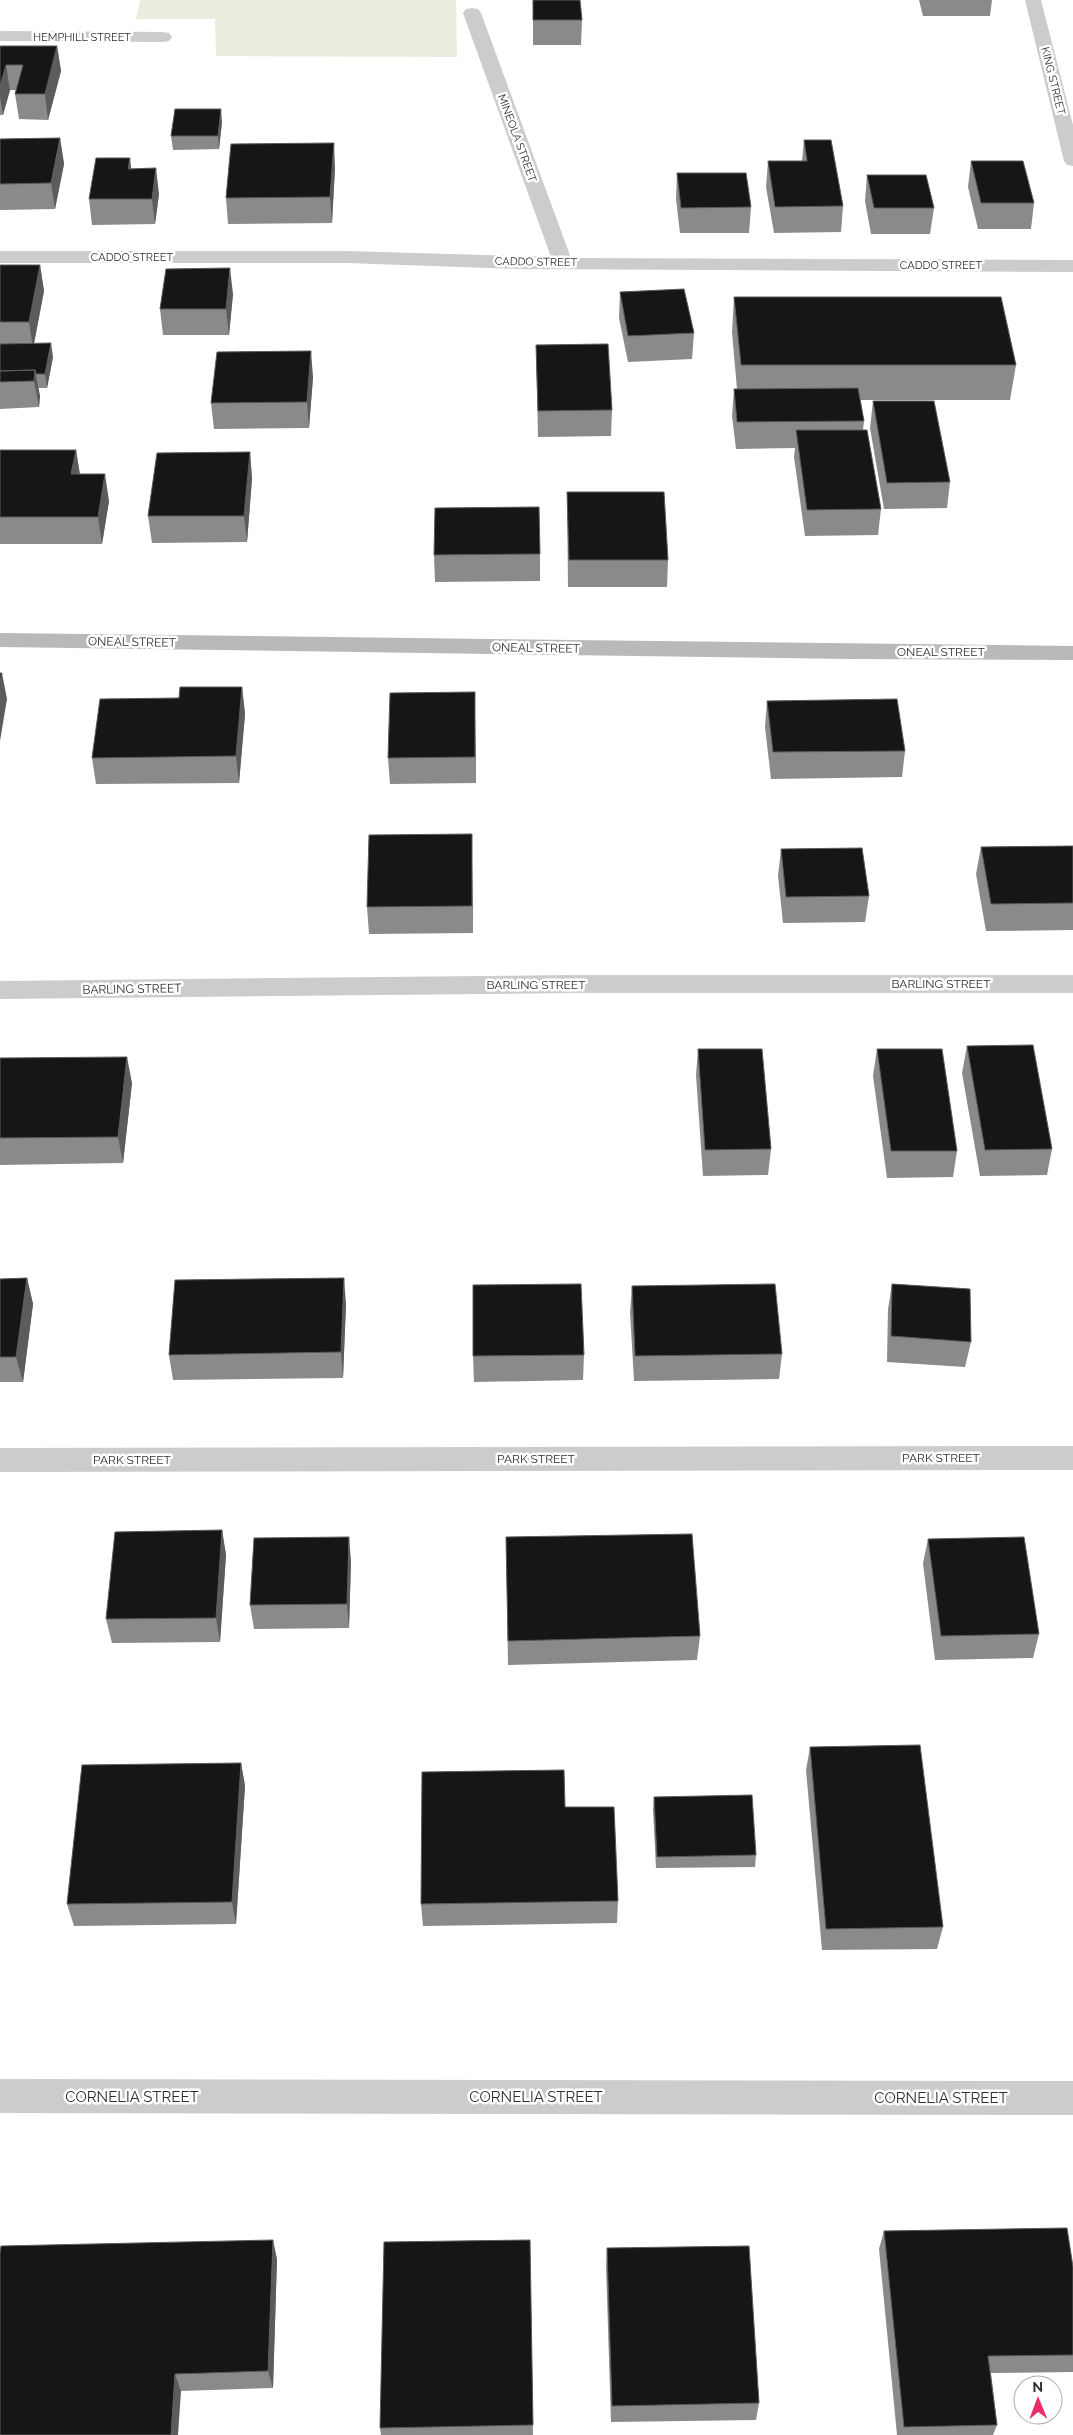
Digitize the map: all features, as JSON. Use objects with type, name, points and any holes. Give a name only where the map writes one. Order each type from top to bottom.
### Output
[{"type":"street","name":"KING STREET","points":[[1033,0],[1066,109],[1073,161]]},
{"type":"street","name":"MINEOLA STREET","points":[[472,13],[563,263]]},
{"type":"street","name":"HEMPHILL STREET","points":[[0,36],[163,37]]},
{"type":"street","name":"CADDO STREET","points":[[0,257],[346,258],[453,262],[1073,266]]},
{"type":"street","name":"ONEAL STREET","points":[[0,640],[860,652],[1073,653]]},
{"type":"street","name":"BARLING STREET","points":[[0,990],[571,984],[1073,984]]},
{"type":"street","name":"PARK STREET","points":[[0,1460],[1073,1458]]},
{"type":"street","name":"CORNELIA STREET","points":[[0,2096],[1073,2098]]},
{"type":"green space","points":[[140,0],[456,0],[457,57],[216,56],[215,19],[136,19]]},
{"type":"building","points":[[533,0],[580,0],[582,20],[533,20]]},
{"type":"building","points":[[0,46],[57,46],[45,94],[15,94],[23,65],[6,65],[0,86]]},
{"type":"building","points":[[175,109],[221,109],[218,136],[171,136]]},
{"type":"building","points":[[60,138],[51,183],[0,184],[0,139]]},
{"type":"building","points":[[804,140],[831,140],[843,206],[775,207],[768,161],[807,161]]},
{"type":"building","points":[[334,143],[330,197],[226,198],[231,144]]},
{"type":"building","points":[[96,158],[130,158],[128,169],[156,168],[152,199],[89,199]]},
{"type":"building","points":[[971,161],[1023,161],[1034,203],[981,203]]},
{"type":"building","points":[[677,173],[746,173],[751,207],[681,208]]},
{"type":"building","points":[[867,175],[926,175],[934,208],[874,208]]},
{"type":"building","points":[[0,265],[40,265],[29,322],[0,322]]},
{"type":"building","points":[[230,268],[226,309],[160,309],[166,269]]},
{"type":"building","points":[[684,289],[694,333],[628,336],[620,292]]},
{"type":"building","points":[[734,297],[1001,297],[1016,365],[741,365]]},
{"type":"building","points":[[51,343],[45,374],[36,374],[35,370],[0,371],[0,344]]},
{"type":"building","points":[[608,344],[612,410],[538,411],[536,345]]},
{"type":"building","points":[[311,351],[307,402],[211,403],[217,352]]},
{"type":"building","points":[[35,370],[34,381],[0,382],[0,371]]},
{"type":"building","points":[[858,388],[864,421],[737,422],[734,389]]},
{"type":"building","points":[[873,401],[934,401],[950,482],[887,483]]},
{"type":"building","points":[[796,430],[867,430],[881,509],[807,510]]},
{"type":"building","points":[[0,450],[76,450],[71,474],[105,474],[98,517],[0,517]]},
{"type":"building","points":[[250,452],[244,516],[148,516],[157,453]]},
{"type":"building","points":[[567,492],[664,492],[668,560],[569,560]]},
{"type":"building","points":[[539,507],[540,554],[434,555],[435,508]]},
{"type":"building","points":[[180,687],[242,687],[236,756],[92,758],[100,699],[179,698]]},
{"type":"building","points":[[475,692],[475,757],[388,758],[390,693]]},
{"type":"building","points":[[897,699],[905,751],[773,752],[767,701]]},
{"type":"building","points":[[472,834],[472,906],[367,907],[369,835]]},
{"type":"building","points":[[1073,846],[1073,903],[991,904],[981,847]]},
{"type":"building","points":[[862,848],[869,896],[786,897],[781,849]]},
{"type":"building","points":[[1033,1045],[1052,1149],[985,1150],[967,1046]]},
{"type":"building","points":[[698,1049],[762,1049],[771,1149],[705,1150]]},
{"type":"building","points":[[877,1049],[942,1049],[957,1151],[891,1151]]},
{"type":"building","points":[[127,1057],[118,1137],[0,1138],[0,1058]]},
{"type":"building","points":[[27,1278],[16,1357],[0,1357],[0,1279]]},
{"type":"building","points":[[344,1278],[341,1352],[169,1355],[175,1280]]},
{"type":"building","points":[[581,1284],[584,1355],[473,1356],[473,1285]]},
{"type":"building","points":[[775,1284],[782,1354],[635,1356],[632,1286]]},
{"type":"building","points":[[892,1284],[970,1289],[971,1342],[891,1336]]},
{"type":"building","points":[[222,1530],[216,1618],[106,1619],[115,1532]]},
{"type":"building","points":[[692,1534],[700,1636],[508,1641],[506,1537]]},
{"type":"building","points":[[349,1537],[347,1604],[250,1605],[254,1538]]},
{"type":"building","points":[[1024,1537],[1039,1634],[941,1636],[928,1539]]},
{"type":"building","points":[[920,1745],[943,1927],[826,1929],[810,1747]]},
{"type":"building","points":[[241,1763],[232,1902],[67,1904],[82,1765]]},
{"type":"building","points":[[564,1770],[565,1807],[614,1807],[618,1901],[421,1904],[422,1772]]},
{"type":"building","points":[[752,1795],[756,1855],[657,1857],[654,1797]]},
{"type":"building","points":[[1067,2228],[1073,2267],[1073,2355],[988,2356],[997,2425],[904,2427],[884,2231]]},
{"type":"building","points":[[273,2240],[268,2371],[175,2374],[171,2435],[0,2435],[1,2246]]},
{"type":"building","points":[[530,2240],[533,2425],[380,2428],[384,2242]]},
{"type":"building","points":[[749,2246],[759,2403],[612,2406],[607,2248]]}]
